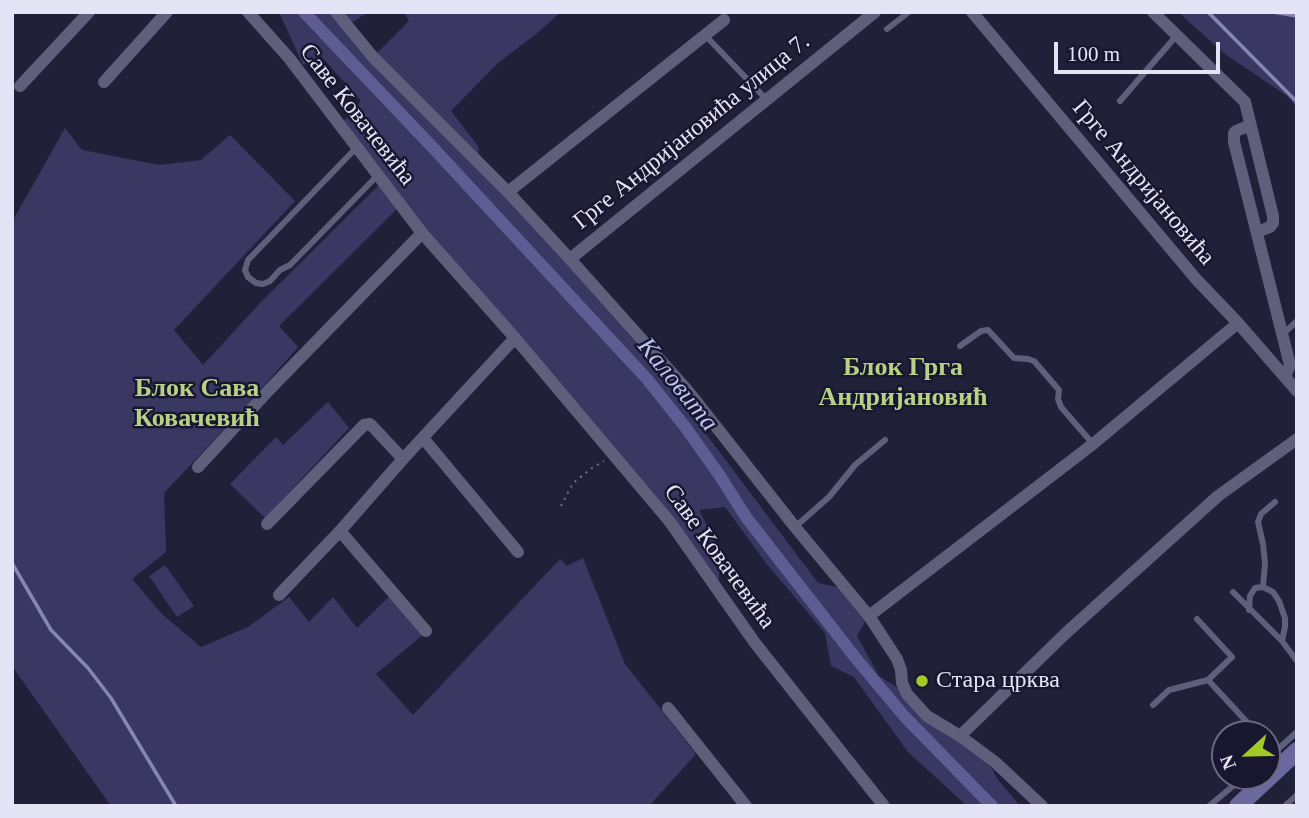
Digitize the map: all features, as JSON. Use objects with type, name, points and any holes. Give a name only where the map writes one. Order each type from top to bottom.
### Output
[{"type":"main road","points":[[1238,806],[1297,751]]},
{"type":"main road","points":[[1255,806],[1297,767]]},
{"type":"street","points":[[20,86],[89,12]]},
{"type":"street","points":[[104,82],[167,12]]},
{"type":"street","name":"Саве Ковачевића","points":[[248,12],[289,58],[422,233],[515,338],[670,522],[755,643],[884,806]]},
{"type":"street","points":[[336,12],[373,57],[508,192],[688,391],[869,616],[897,659],[907,694],[928,716],[995,761],[1042,806]]},
{"type":"street","name":"Грге Андријановића улица 7.","points":[[569,259],[875,12]]},
{"type":"street","name":"Грге Андријановића","points":[[972,12],[1196,279],[1296,388]]},
{"type":"street","points":[[1153,12],[1243,100],[1273,216],[1270,227],[1257,232]]},
{"type":"street","points":[[508,192],[724,20]]},
{"type":"street","points":[[1251,125],[1239,128],[1234,137],[1290,365],[1285,377]]},
{"type":"street","points":[[198,467],[422,233]]},
{"type":"street","points":[[869,616],[1093,444],[1238,323]]},
{"type":"street","points":[[279,595],[515,338]]},
{"type":"street","points":[[267,524],[364,425],[369,424],[374,428],[403,459]]},
{"type":"street","points":[[423,438],[518,552]]},
{"type":"street","points":[[960,736],[1066,633],[1218,496],[1297,439]]},
{"type":"street","points":[[340,531],[426,631]]},
{"type":"street","points":[[668,708],[746,806]]},
{"type":"lane","points":[[887,29],[909,12]]},
{"type":"lane","points":[[705,35],[766,99]]},
{"type":"lane","points":[[1120,101],[1177,35]]},
{"type":"lane","points":[[357,147],[248,260],[248,277],[256,284],[270,281],[280,270],[290,265],[377,176]]},
{"type":"lane","points":[[1282,334],[1297,321]]},
{"type":"lane","points":[[960,346],[981,331],[988,330],[1014,358],[1034,361],[1059,390],[1058,400],[1062,407],[1093,444]]},
{"type":"lane","points":[[795,527],[830,497],[838,483],[855,465],[885,440]]},
{"type":"lane","points":[[1263,587],[1264,544],[1258,522],[1261,514],[1275,502]]},
{"type":"lane","points":[[1249,610],[1250,596],[1255,588],[1268,588],[1273,592],[1283,610],[1285,627],[1282,641]]},
{"type":"lane","points":[[1233,592],[1282,641],[1297,661]]},
{"type":"lane","points":[[1153,705],[1168,690],[1208,680],[1232,657],[1197,619]]},
{"type":"lane","points":[[1208,680],[1245,720]]},
{"type":"lane","points":[[1281,747],[1297,733]]},
{"type":"lane","points":[[1209,806],[1228,790]]},
{"type":"lane","points":[[1285,806],[1297,795]]},
{"type":"path","points":[[561,506],[573,483],[614,455]]},
{"type":"shaded area","points":[[279,12],[368,12],[347,26],[373,57],[409,21],[404,12],[561,12],[498,63],[451,111],[478,146],[480,166],[685,387],[700,426],[818,583],[846,589],[868,616],[857,636],[879,676],[907,694],[982,752],[999,781],[1020,806],[967,806],[908,752],[854,677],[831,666],[825,633],[766,563],[725,507],[699,510],[721,553],[718,589],[450,265],[344,121],[361,101],[321,56],[303,65]]},
{"type":"shaded area","points":[[1178,12],[1297,12],[1297,108],[1287,96],[1225,54]]},
{"type":"shaded area","points":[[65,128],[82,150],[159,165],[201,160],[230,135],[295,201],[174,330],[203,365],[261,302],[382,182],[401,205],[279,326],[298,347],[164,493],[166,552],[132,579],[163,615],[201,647],[248,627],[289,597],[309,622],[333,597],[357,628],[392,594],[426,632],[376,674],[413,715],[560,559],[567,566],[583,558],[625,664],[696,754],[649,806],[111,806],[12,666],[12,222]]},
{"type":"shaded area","points":[[328,402],[349,428],[265,518],[230,484],[276,437],[283,445]]},
{"type":"shaded area","points":[[165,565],[194,606],[177,617],[149,576]]},
{"type":"waterway","name":"Каловита","points":[[304,12],[647,379],[686,428],[746,517],[858,661],[905,717],[992,806]]},
{"type":"waterway","points":[[1208,12],[1297,102]]},
{"type":"waterway","points":[[1273,12],[1297,16]]},
{"type":"waterway","points":[[12,563],[51,630],[88,668],[111,698],[176,806]]},
{"type":"place","name":"Стара црква","points":[[922,681]]},
{"type":"district","name":"Блок Грга Андријановић","points":[[903,383]]},
{"type":"district","name":"Блок Сава Ковачевић","points":[[197,404]]}]
